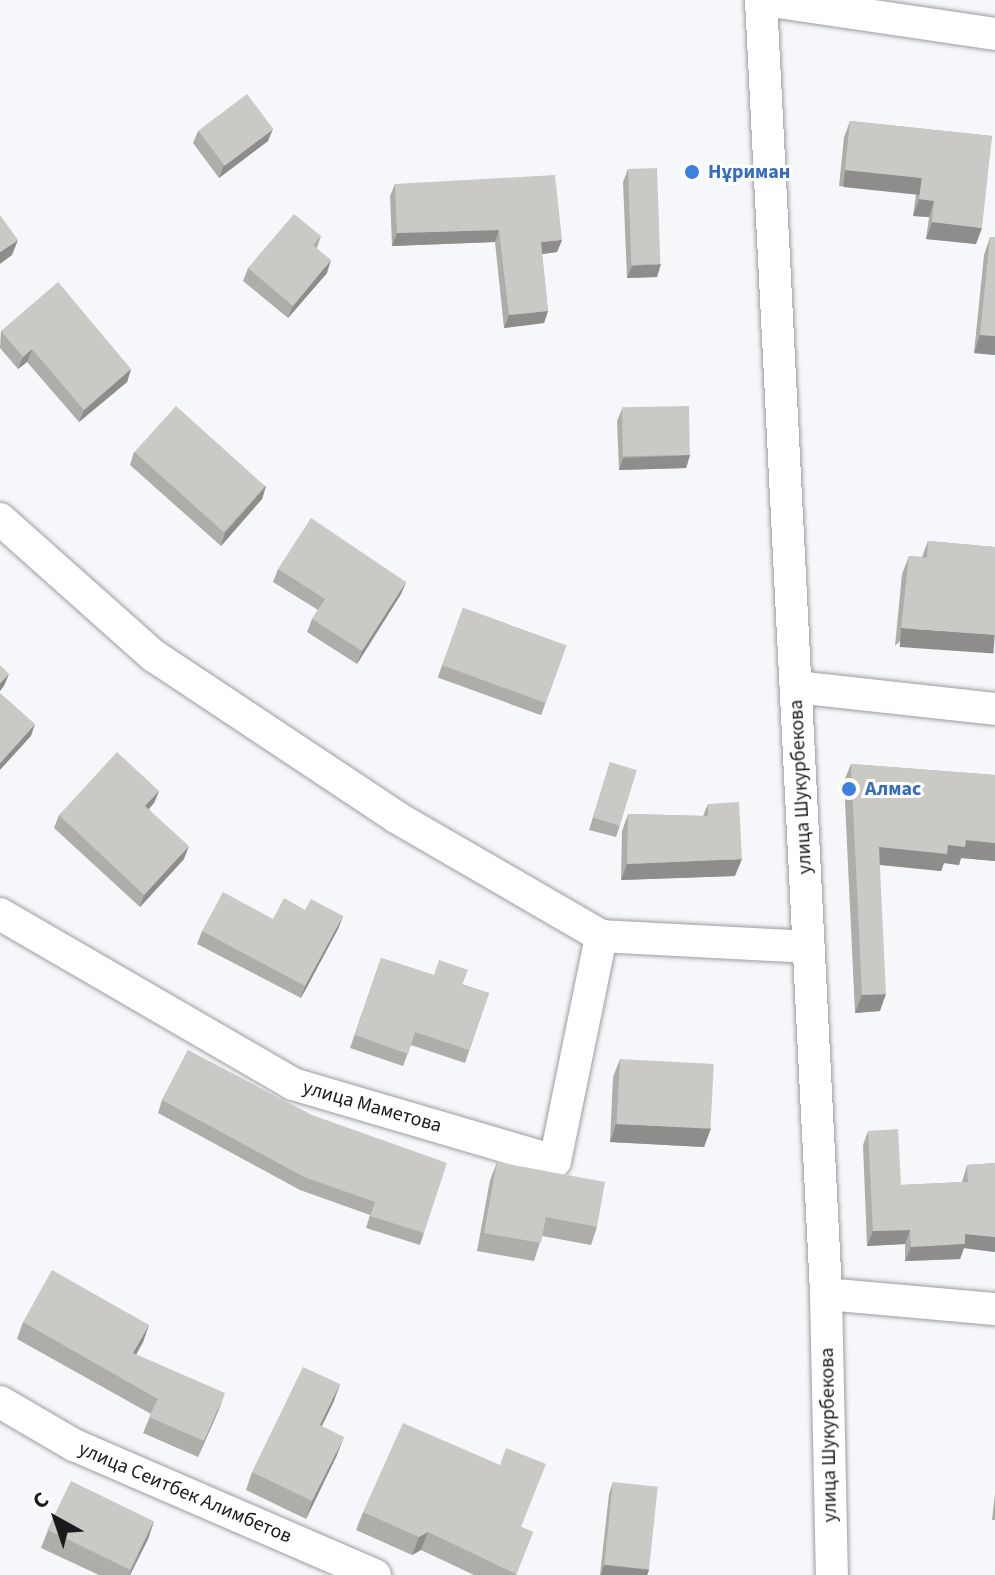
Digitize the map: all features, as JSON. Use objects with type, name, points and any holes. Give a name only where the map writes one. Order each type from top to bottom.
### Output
[{"type":"street","points":[[763,0],[995,34]]},
{"type":"street","name":"улица Шукурбекова","points":[[763,0],[826,1294],[832,1575]]},
{"type":"street","points":[[0,519],[154,656],[396,817],[601,936],[809,947]]},
{"type":"street","points":[[796,687],[995,709]]},
{"type":"street","name":"улица Маметова","points":[[0,914],[293,1084],[555,1161],[601,936]]},
{"type":"street","points":[[826,1294],[995,1309]]},
{"type":"street","name":"улица Сеитбек Алимбетов","points":[[0,1402],[74,1445],[375,1575]]},
{"type":"building","points":[[247,94],[273,129],[225,166],[198,131]]},
{"type":"building","points":[[850,121],[992,136],[982,228],[932,222],[934,201],[919,199],[922,178],[845,170]]},
{"type":"building","points":[[657,168],[660,264],[631,265],[628,169]]},
{"type":"building","points":[[555,175],[562,240],[541,242],[548,311],[509,315],[499,230],[397,233],[395,184]]},
{"type":"building","points":[[294,214],[321,236],[313,245],[331,260],[293,306],[248,268]]},
{"type":"building","points":[[0,215],[18,240],[0,252]]},
{"type":"building","points":[[990,237],[995,237],[995,336],[980,335]]},
{"type":"building","points":[[58,282],[131,369],[84,410],[32,349],[23,357],[1,331]]},
{"type":"building","points":[[176,406],[265,486],[224,532],[135,452]]},
{"type":"building","points":[[689,406],[690,455],[623,456],[622,407]]},
{"type":"building","points":[[311,518],[406,582],[362,651],[312,619],[325,599],[278,569]]},
{"type":"building","points":[[928,541],[995,547],[995,635],[901,628],[909,556],[927,558]]},
{"type":"building","points":[[463,608],[566,646],[546,703],[442,665]]},
{"type":"building","points":[[0,665],[9,674],[0,683]]},
{"type":"building","points":[[0,693],[35,724],[0,763]]},
{"type":"building","points":[[117,752],[159,791],[145,806],[189,846],[144,895],[59,815]]},
{"type":"building","points":[[610,762],[637,770],[620,826],[593,817]]},
{"type":"building","points":[[851,764],[995,775],[995,843],[966,840],[965,847],[948,845],[947,854],[879,847],[886,994],[862,995]]},
{"type":"building","points":[[739,802],[742,859],[627,864],[628,814],[708,816],[708,804]]},
{"type":"building","points":[[223,892],[273,919],[284,898],[305,910],[311,899],[343,916],[305,986],[202,931]]},
{"type":"building","points":[[381,958],[434,975],[439,960],[468,970],[462,985],[489,993],[469,1050],[415,1032],[408,1054],[355,1035]]},
{"type":"building","points":[[188,1050],[312,1115],[447,1163],[424,1233],[370,1216],[375,1202],[304,1177],[162,1100]]},
{"type":"building","points":[[620,1059],[714,1064],[710,1129],[617,1124]]},
{"type":"building","points":[[898,1129],[901,1185],[968,1182],[967,1165],[995,1163],[995,1237],[965,1234],[965,1244],[911,1247],[910,1230],[873,1231],[868,1131]]},
{"type":"building","points":[[497,1162],[605,1182],[597,1227],[546,1217],[541,1243],[484,1233]]},
{"type":"building","points":[[52,1270],[149,1325],[133,1353],[225,1393],[204,1441],[149,1417],[158,1399],[23,1322]]},
{"type":"building","points":[[303,1367],[340,1384],[320,1425],[344,1437],[312,1501],[252,1472]]},
{"type":"building","points":[[403,1423],[500,1465],[506,1448],[546,1464],[521,1527],[533,1532],[516,1574],[428,1532],[419,1537],[363,1512]]},
{"type":"building","points":[[71,1481],[154,1521],[130,1570],[47,1530]]},
{"type":"building","points":[[613,1482],[658,1487],[649,1569],[604,1565]]},
{"type":"place","name":"Нұриман","points":[[692,172]]},
{"type":"place","name":"Алмас","points":[[849,789]]}]
